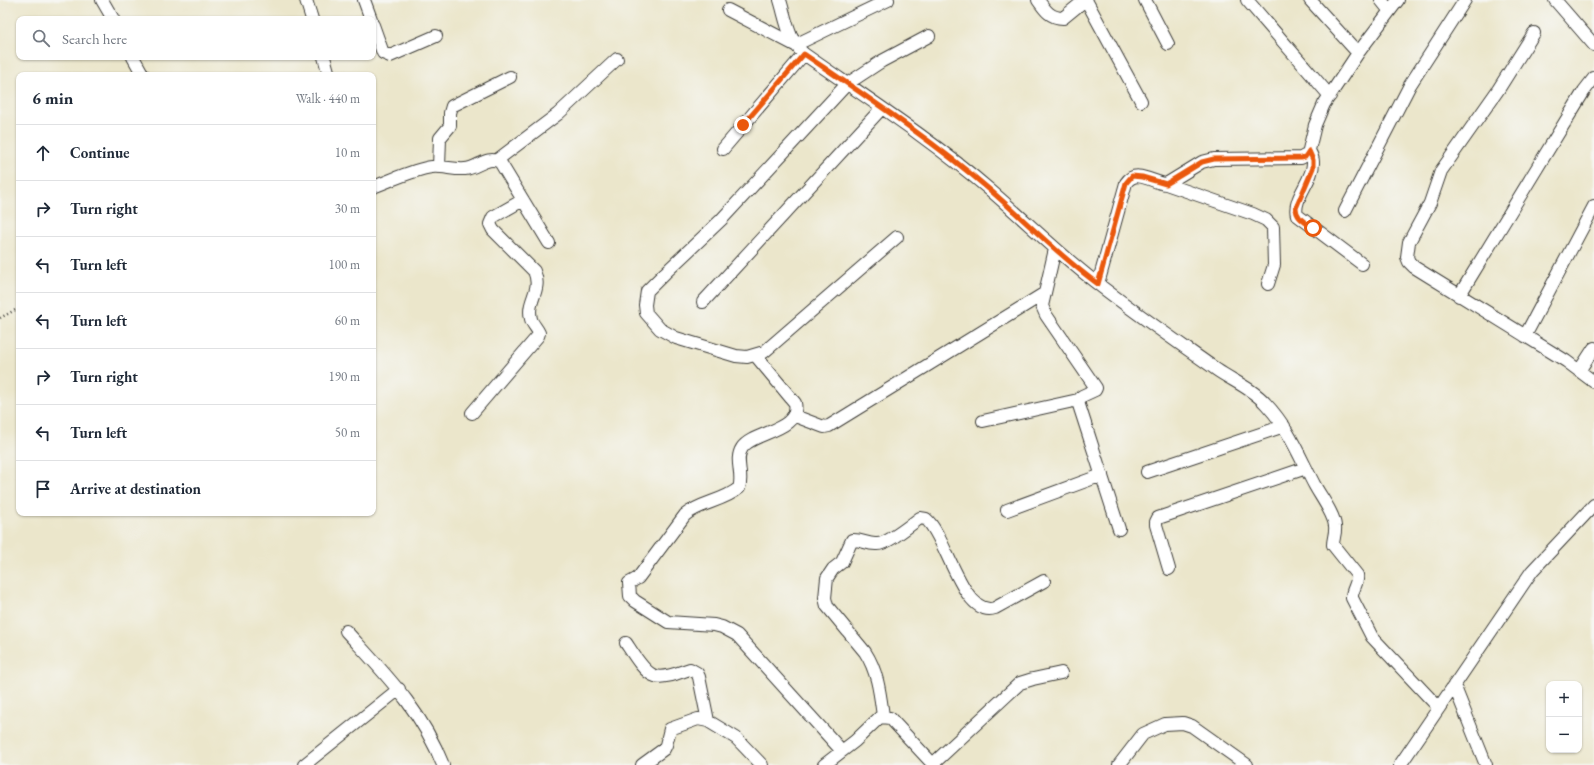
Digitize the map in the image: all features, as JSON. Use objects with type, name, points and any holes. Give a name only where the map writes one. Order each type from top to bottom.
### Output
[{"type":"street","points":[[102,0],[110,16]]},
{"type":"street","points":[[306,0],[311,16]]},
{"type":"street","points":[[364,0],[370,16]]},
{"type":"street","points":[[780,0],[791,37],[800,49]]},
{"type":"street","points":[[723,149],[800,49],[888,0]]},
{"type":"street","points":[[1038,0],[1048,14],[1055,18],[1063,18],[1085,0],[1141,101]]},
{"type":"street","points":[[1145,0],[1168,44]]},
{"type":"street","points":[[1247,0],[1330,96]]},
{"type":"street","points":[[1310,0],[1358,53]]},
{"type":"street","points":[[1381,0],[1389,10]]},
{"type":"street","points":[[1166,184],[1202,162],[1208,160],[1305,157],[1309,151],[1315,125],[1330,96],[1358,53],[1398,0]]},
{"type":"street","points":[[1345,211],[1410,85],[1465,0]]},
{"type":"street","points":[[1555,0],[1594,45]]},
{"type":"street","points":[[728,10],[800,49],[927,139],[990,190],[1055,249],[1098,284],[1217,370],[1257,395],[1266,403],[1284,426],[1334,520],[1335,532],[1333,544],[1357,575],[1352,598],[1372,637],[1439,708]]},
{"type":"street","points":[[376,33],[383,53],[390,56],[436,36]]},
{"type":"street","points":[[1534,33],[1498,90],[1441,170],[1430,203],[1409,242],[1407,250],[1409,262],[1414,267],[1525,336],[1594,382]]},
{"type":"street","points":[[897,237],[764,352],[756,356],[736,356],[676,338],[660,329],[646,312],[645,305],[647,291],[721,220],[848,84],[882,62],[929,36]]},
{"type":"street","points":[[376,186],[424,169],[439,167],[465,169],[488,160],[497,160],[558,114],[617,59]]},
{"type":"street","points":[[135,60],[141,72]]},
{"type":"street","points":[[325,60],[328,72]]},
{"type":"street","points":[[439,167],[440,138],[450,126],[450,113],[452,106],[510,77]]},
{"type":"street","points":[[1459,296],[1584,91],[1594,78]]},
{"type":"street","points":[[703,302],[882,108]]},
{"type":"street","points":[[1309,151],[1313,160],[1313,168],[1296,208],[1297,215],[1362,264]]},
{"type":"street","points":[[497,160],[500,162],[549,243]]},
{"type":"street","points":[[1098,284],[1126,183],[1128,179],[1136,176],[1166,184],[1253,214],[1271,224],[1273,227],[1274,265],[1268,284]]},
{"type":"street","points":[[472,413],[539,333],[532,322],[530,314],[531,303],[538,279],[534,271],[493,230],[490,224],[493,217],[523,200]]},
{"type":"street","points":[[1525,336],[1594,206]]},
{"type":"street","points":[[983,421],[1078,400],[1096,388],[1046,315],[1042,306],[1055,249]]},
{"type":"street","points":[[794,416],[824,427],[829,426],[1045,293]]},
{"type":"street","points":[[1579,371],[1594,348]]},
{"type":"street","points":[[756,356],[795,403],[796,410],[794,416],[780,428],[744,445],[739,456],[741,478],[739,488],[730,494],[691,510],[685,515],[638,578],[629,583],[630,596],[635,601],[668,622],[714,625],[722,627],[738,635],[842,751]]},
{"type":"street","points":[[1078,400],[1119,529]]},
{"type":"street","points":[[1147,472],[1284,426]]},
{"type":"street","points":[[1169,569],[1156,525],[1156,520],[1158,518],[1306,468]]},
{"type":"street","points":[[1007,510],[1102,475]]},
{"type":"street","points":[[1400,765],[1532,571],[1594,505]]},
{"type":"street","points":[[883,716],[879,686],[870,659],[825,602],[827,578],[830,572],[842,562],[852,540],[882,544],[920,518],[926,519],[934,527],[962,585],[977,604],[984,609],[995,608],[1044,580]]},
{"type":"street","points":[[346,631],[399,689],[418,716],[438,752],[443,765]]},
{"type":"street","points":[[626,643],[647,672],[656,676],[668,675],[690,669],[696,673],[699,677],[708,721]]},
{"type":"street","points":[[824,765],[855,741],[878,718],[883,716],[890,718],[930,761],[935,762],[1020,683],[1061,673]]},
{"type":"street","points":[[1454,685],[1486,765]]},
{"type":"street","points":[[304,765],[399,689]]},
{"type":"street","points":[[642,765],[664,749],[670,729],[698,719],[708,721],[736,738],[762,765]]},
{"type":"street","points":[[1119,765],[1143,734],[1165,724],[1174,722],[1192,726],[1247,765]]},
{"type":"path","points":[[0,318],[16,310]]},
{"type":"route","points":[[743,125],[804,54],[927,139],[990,190],[1055,249],[1098,284],[1126,183],[1132,176],[1142,177],[1166,184],[1170,183],[1202,162],[1208,160],[1301,158],[1305,157],[1309,151],[1313,160],[1313,168],[1296,208],[1296,212],[1301,219],[1313,228]]}]
